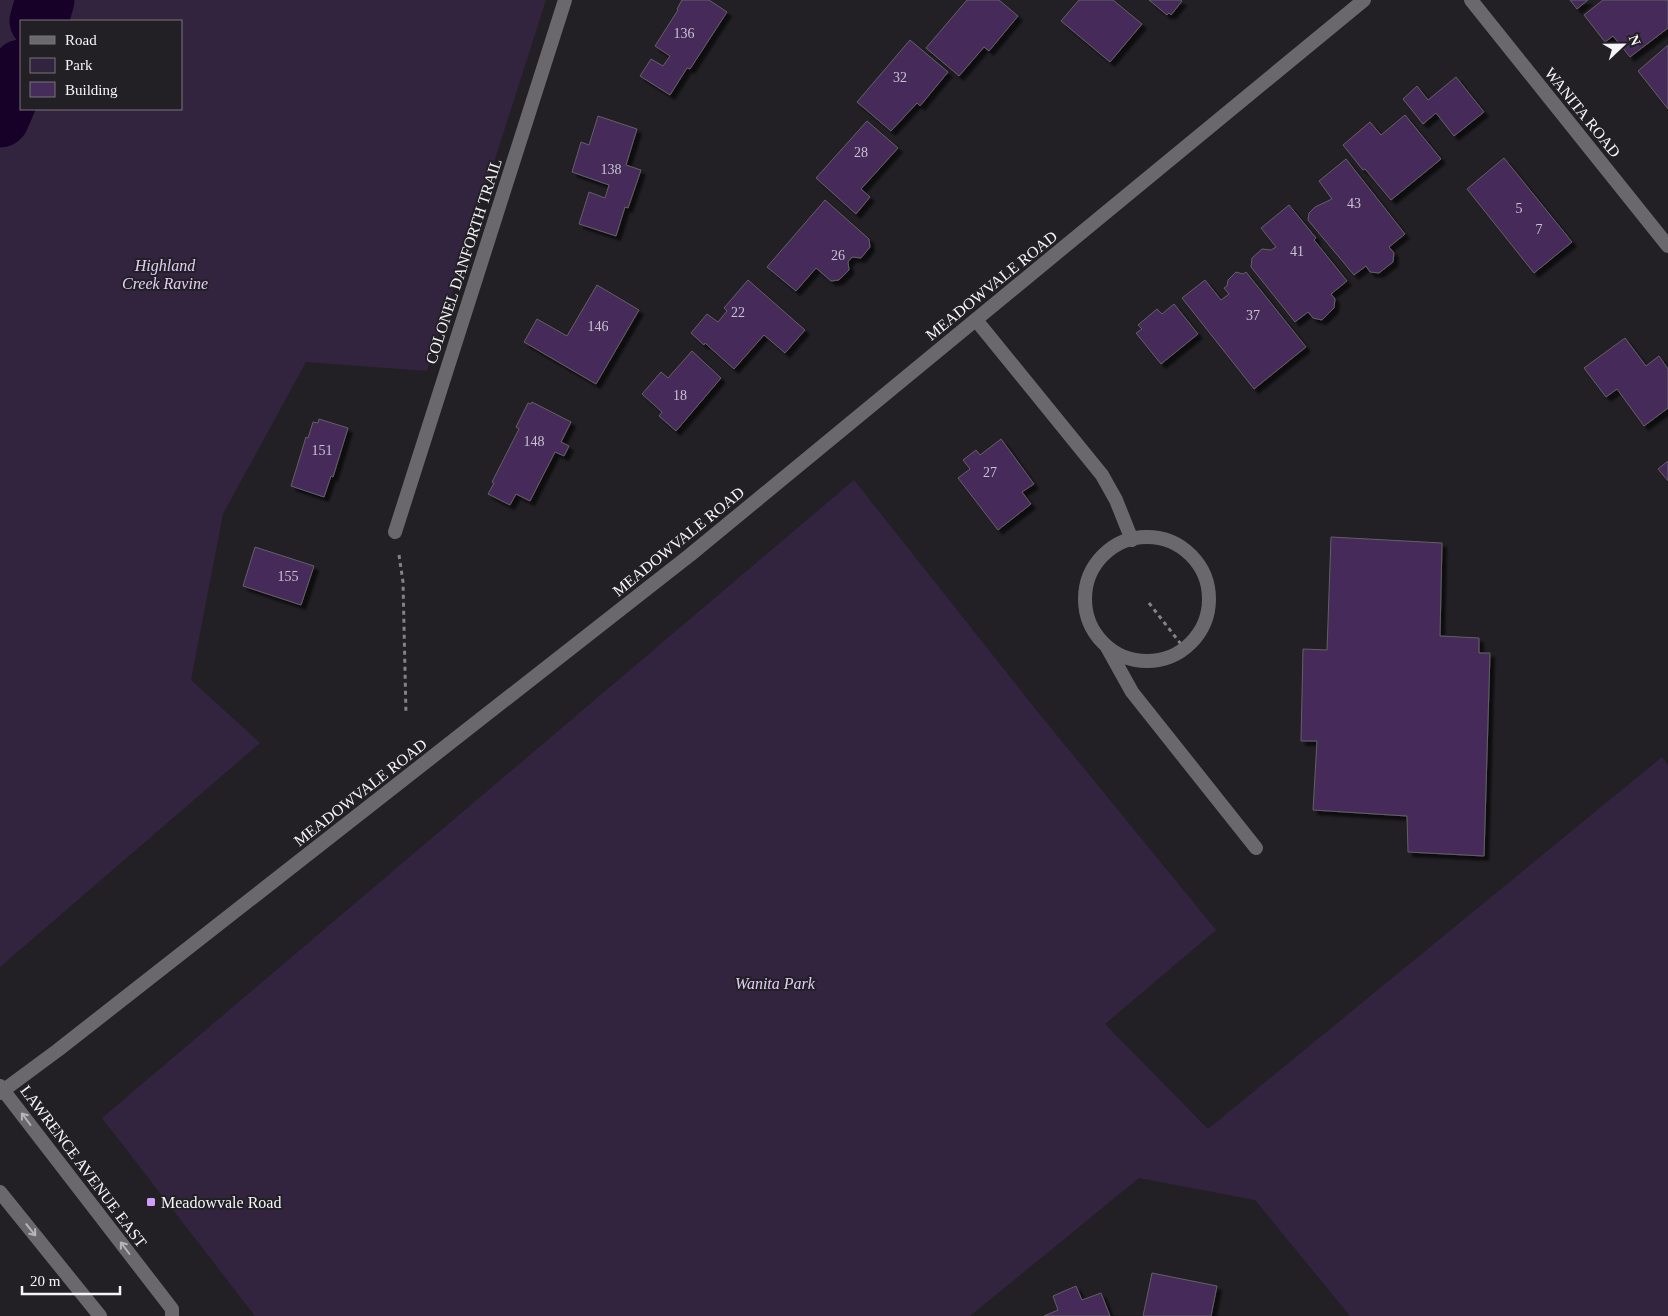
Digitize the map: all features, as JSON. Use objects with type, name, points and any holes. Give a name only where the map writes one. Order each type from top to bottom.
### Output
[{"type":"street","name":"COLONEL DANFORTH TRAIL","points":[[395,532],[564,0]]},
{"type":"street","name":"MEADOWVALE ROAD","points":[[1,1090],[65,1044],[690,555],[1364,0]]},
{"type":"street","name":"WANITA ROAD","points":[[1471,0],[1668,246]]},
{"type":"street","points":[[976,320],[1102,475],[1116,500],[1132,540]]},
{"type":"street","points":[[1107,647],[1124,657],[1144,661],[1164,659],[1182,651],[1196,637],[1206,619],[1209,600],[1206,580],[1196,561],[1181,547],[1162,539],[1140,537],[1121,543],[1103,555],[1091,572],[1085,592],[1087,613],[1094,632],[1107,647],[1132,692],[1256,848]]},
{"type":"street","name":"LAWRENCE AVENUE EAST","points":[[1,1090],[172,1310],[172,1316]]},
{"type":"street","points":[[0,1192],[100,1316]]},
{"type":"path","points":[[395,532],[403,582],[406,714]]},
{"type":"path","points":[[1149,603],[1184,648]]},
{"type":"green space","name":"Highland Creek Ravine","points":[[0,0],[546,0],[427,371],[306,362],[223,514],[191,680],[260,743],[0,967]]},
{"type":"green space","name":"Wanita Park","points":[[854,480],[1037,711],[1216,930],[1105,1024],[1208,1129],[1662,757],[1668,765],[1668,1316],[1350,1316],[1255,1200],[1139,1178],[970,1316],[255,1316],[102,1118]]},
{"type":"building","points":[[682,0],[709,0],[727,12],[690,69],[687,68],[670,95],[640,76],[651,59],[663,66],[670,56],[655,46],[678,10]]},
{"type":"building","points":[[967,0],[999,0],[1018,16],[989,51],[984,47],[959,76],[926,48]]},
{"type":"building","points":[[1079,0],[1113,0],[1142,24],[1110,62],[1061,21]]},
{"type":"building","points":[[1149,0],[1182,1],[1171,15],[1169,13],[1167,15]]},
{"type":"building","points":[[1570,0],[1588,0],[1577,9]]},
{"type":"building","points":[[1603,0],[1668,0],[1668,28],[1630,57],[1613,36],[1605,42],[1584,15]]},
{"type":"building","points":[[910,40],[948,72],[920,106],[917,103],[891,131],[857,102]]},
{"type":"building","points":[[1668,45],[1668,109],[1638,71]]},
{"type":"building","points":[[1456,77],[1484,112],[1454,136],[1436,113],[1423,124],[1403,99],[1417,86],[1428,100]]},
{"type":"building","points":[[1405,115],[1441,159],[1391,200],[1343,145],[1370,122],[1381,135]]},
{"type":"building","points":[[598,116],[637,129],[626,165],[641,170],[628,208],[625,207],[616,236],[579,224],[589,192],[605,198],[609,185],[572,172],[581,142],[589,145]]},
{"type":"building","points":[[867,121],[898,148],[861,189],[870,197],[856,214],[816,178]]},
{"type":"building","points":[[1504,158],[1572,242],[1534,273],[1467,189]]},
{"type":"building","points":[[1346,159],[1405,234],[1389,247],[1394,253],[1393,262],[1379,273],[1370,272],[1366,266],[1354,275],[1308,220],[1309,213],[1315,207],[1332,199],[1319,181]]},
{"type":"building","points":[[825,200],[869,239],[870,247],[861,258],[852,257],[848,262],[849,270],[839,280],[831,281],[816,268],[796,291],[767,267]]},
{"type":"building","points":[[1289,205],[1347,281],[1331,294],[1335,299],[1334,308],[1322,320],[1313,318],[1308,312],[1295,322],[1251,267],[1252,258],[1262,249],[1271,250],[1276,247],[1261,228]]},
{"type":"building","points":[[1236,272],[1243,274],[1246,272],[1306,347],[1254,389],[1182,298],[1205,280],[1221,300],[1229,294],[1224,288],[1227,286],[1228,280]]},
{"type":"building","points":[[748,280],[805,330],[785,353],[764,335],[734,369],[691,333],[707,314],[718,322],[727,311],[724,308]]},
{"type":"building","points":[[597,285],[639,310],[596,384],[524,342],[537,319],[567,336]]},
{"type":"building","points":[[1174,304],[1198,334],[1161,364],[1136,333],[1142,329],[1138,325],[1157,309],[1162,314]]},
{"type":"building","points":[[1625,338],[1646,366],[1659,356],[1668,369],[1668,408],[1644,426],[1617,389],[1606,397],[1584,368]]},
{"type":"building","points":[[692,351],[721,378],[676,431],[659,416],[662,412],[642,394],[661,372],[668,378]]},
{"type":"building","points":[[532,402],[571,422],[561,442],[569,446],[564,456],[555,452],[530,501],[516,494],[510,505],[488,494],[494,483],[492,482],[519,429],[516,427],[528,403],[531,404]]},
{"type":"building","points":[[319,419],[348,428],[333,477],[331,476],[324,497],[291,486],[306,437],[308,438],[313,422],[318,423]]},
{"type":"building","points":[[1001,439],[1034,484],[1022,492],[1031,504],[998,530],[958,478],[970,469],[963,460],[976,450],[980,455]]},
{"type":"building","points":[[1668,461],[1668,481],[1658,469]]},
{"type":"building","points":[[1331,537],[1442,543],[1440,636],[1479,638],[1479,653],[1490,653],[1484,856],[1408,852],[1407,816],[1313,810],[1317,741],[1301,741],[1303,649],[1327,650]]},
{"type":"building","points":[[255,547],[314,566],[301,605],[243,586]]},
{"type":"building","points":[[1152,1273],[1217,1286],[1211,1316],[1143,1316]]},
{"type":"building","points":[[1076,1286],[1082,1300],[1101,1293],[1110,1316],[1044,1316],[1058,1310],[1053,1296]]},
{"type":"waterway","points":[[39,20],[45,0]]},
{"type":"waterway","points":[[0,118],[20,71]]},
{"type":"place","name":"Meadowvale Road","points":[[151,1202]]}]
